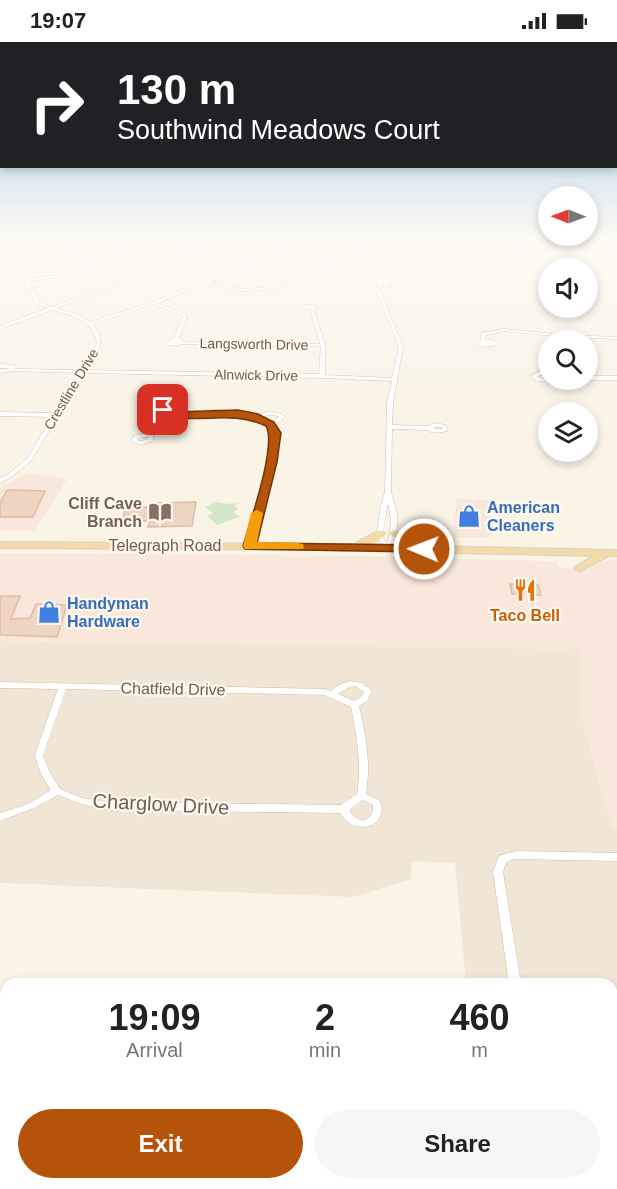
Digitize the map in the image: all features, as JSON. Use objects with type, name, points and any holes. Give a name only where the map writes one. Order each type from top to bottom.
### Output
[{"type":"main road","points":[[348,547],[365,543],[380,533]]},
{"type":"main road","points":[[394,533],[424,549]]},
{"type":"main road","name":"Telegraph Road","points":[[0,545],[348,547],[612,553]]},
{"type":"main road","points":[[580,568],[612,553]]},
{"type":"street","name":"Crestline Drive","points":[[0,481],[29,460],[99,344],[97,331],[90,323],[35,302],[32,293]]},
{"type":"street","points":[[0,328],[97,293]]},
{"type":"street","points":[[90,323],[179,293]]},
{"type":"street","points":[[379,293],[401,347],[390,403],[388,492],[379,537],[388,548],[394,537],[392,505],[388,492]]},
{"type":"street","name":"Langsworth Drive","points":[[153,303],[184,314],[176,339]]},
{"type":"street","points":[[312,310],[323,345],[322,376]]},
{"type":"street","points":[[483,340],[484,334],[496,330],[617,338]]},
{"type":"street","name":"Langsworth Drive","points":[[186,343],[176,339],[169,342],[169,345],[186,343],[323,345]]},
{"type":"street","name":"Alnwick Drive","points":[[0,366],[11,365],[13,367],[10,370]]},
{"type":"street","name":"Alnwick Drive","points":[[0,371],[322,376],[394,380]]},
{"type":"street","points":[[598,378],[617,378]]},
{"type":"street","points":[[144,435],[160,420],[175,415],[238,413],[257,417],[271,425],[275,433],[272,462],[250,546]]},
{"type":"street","points":[[0,414],[55,415]]},
{"type":"street","points":[[257,417],[269,414],[282,417],[279,422],[271,425]]},
{"type":"street","points":[[389,427],[429,428]]},
{"type":"street","points":[[333,694],[344,684],[352,683],[362,685],[368,691],[364,699],[355,705],[361,736],[363,786],[361,796],[343,809]]},
{"type":"street","name":"Chatfield Drive","points":[[0,685],[326,692],[344,698],[355,705]]},
{"type":"street","points":[[0,817],[31,806],[57,791],[46,774],[39,755],[63,687]]},
{"type":"street","name":"Charglow Drive","points":[[57,791],[81,801],[111,806],[343,809],[352,820],[367,823],[376,818],[379,812],[377,803],[361,796]]},
{"type":"street","points":[[514,978],[498,872],[502,859],[515,855],[617,857]]},
{"type":"shaded area","points":[[29,473],[67,479],[35,531],[0,531],[0,487]]},
{"type":"shaded area","points":[[456,499],[489,500],[492,537],[454,537]]},
{"type":"shaded area","points":[[0,553],[359,556],[548,561],[556,562],[560,568],[588,569],[597,563],[617,559],[617,828],[612,828],[581,715],[581,649],[0,641]]},
{"type":"shaded area","points":[[0,641],[582,649],[581,715],[612,828],[617,828],[617,978],[465,978],[455,863],[412,861],[411,879],[353,897],[0,883]]},
{"type":"green space","points":[[217,502],[239,503],[234,506],[238,509],[233,512],[240,517],[217,525],[207,516],[213,513],[205,507]]},
{"type":"building","points":[[7,490],[45,491],[33,517],[0,517],[0,503]]},
{"type":"building","name":"Cliff Cave Branch","points":[[196,502],[192,526],[148,527],[150,521],[122,521],[126,507],[153,507],[154,503]]},
{"type":"building","name":"American Cleaners","points":[[458,510],[479,511],[479,522],[459,521]]},
{"type":"building","name":"Taco Bell","points":[[510,584],[538,585],[541,595],[512,594]]},
{"type":"building","name":"Handyman Hardware","points":[[0,596],[20,596],[11,619],[30,618],[36,604],[67,605],[57,637],[0,635]]},
{"type":"slow traffic","points":[[257,513],[250,546],[298,547]]},
{"type":"place","name":"Cliff Cave Branch","points":[[160,512]]},
{"type":"place","name":"American Cleaners","points":[[469,516]]},
{"type":"place","name":"Taco Bell","points":[[525,590]]},
{"type":"place","name":"Handyman Hardware","points":[[49,612]]},
{"type":"route","points":[[163,410],[175,415],[238,413],[265,420],[270,424],[275,433],[272,462],[261,496],[250,546],[424,549]]}]
